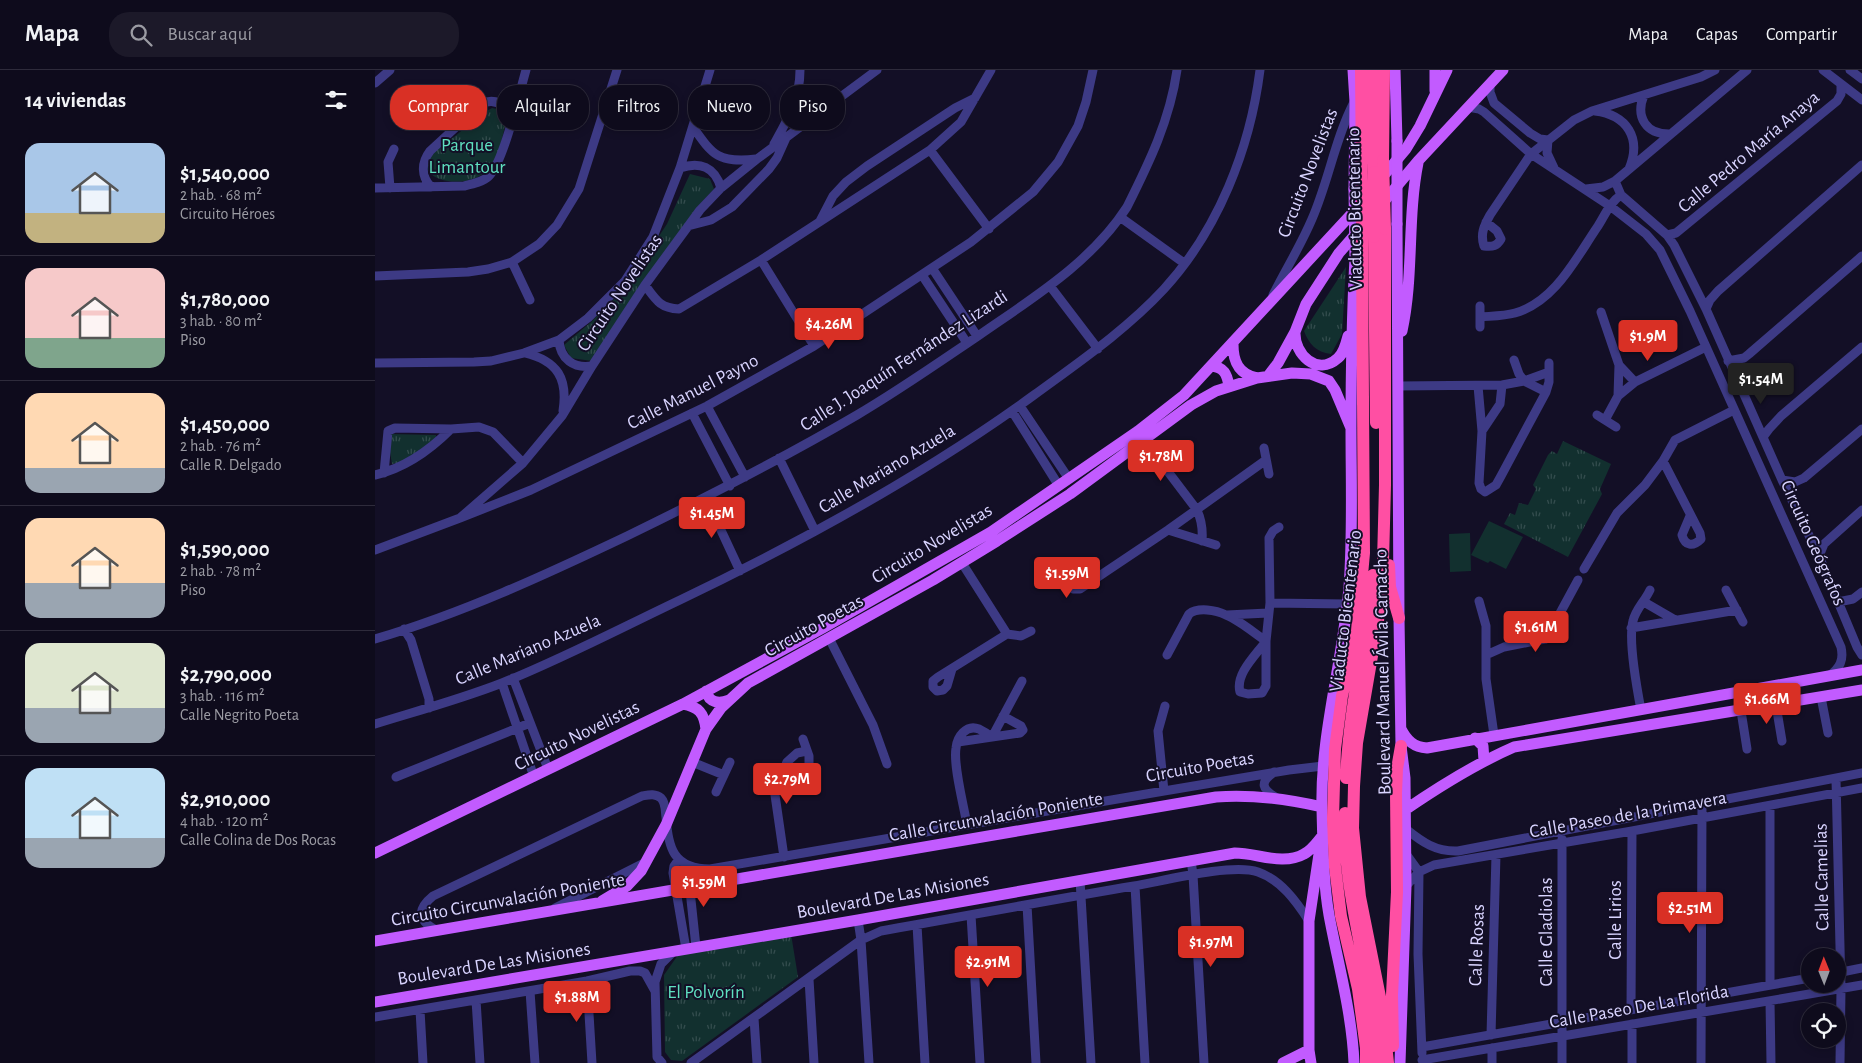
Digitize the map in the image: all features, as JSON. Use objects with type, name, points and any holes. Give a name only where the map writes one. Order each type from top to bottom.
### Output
[{"type":"highway","name":"Boulevard Manuel Ávila Camacho","points":[[1361,70],[1358,185],[1362,246],[1364,553],[1357,631],[1342,696],[1335,749],[1333,820],[1335,867],[1341,916],[1358,989],[1365,1063]]},
{"type":"highway","name":"Viaducto Bicentenario","points":[[1372,70],[1377,474],[1376,559],[1347,748],[1345,831],[1353,907],[1376,1040],[1377,1063]]},
{"type":"highway","name":"Boulevard Manuel Ávila Camacho","points":[[1389,1063],[1382,1007],[1360,896],[1353,828],[1357,743],[1377,622],[1383,562],[1385,485],[1385,229],[1383,160],[1392,71]]},
{"type":"highway","points":[[1385,485],[1390,587],[1399,618]]},
{"type":"highway","points":[[1389,1063],[1393,1040],[1392,995],[1397,892],[1396,793],[1397,769],[1401,746]]},
{"type":"main road","name":"Boulevard Manuel Ávila Camacho","points":[[1353,70],[1358,185],[1352,323],[1352,545],[1348,604],[1334,681],[1323,766],[1322,807],[1329,913],[1353,1040],[1355,1063]]},
{"type":"main road","points":[[1434,95],[1435,70]]},
{"type":"main road","points":[[1269,303],[1342,226],[1406,149],[1420,126],[1447,70]]},
{"type":"main road","points":[[1233,344],[1233,358],[1238,367],[1245,373],[1262,377],[1278,363],[1295,332],[1306,304],[1339,252],[1418,161],[1503,70]]},
{"type":"main road","name":"Boulevard Manuel Ávila Camacho","points":[[1392,71],[1397,141],[1399,618],[1401,746],[1405,778],[1406,829],[1400,1063]]},
{"type":"main road","points":[[1398,351],[1407,310],[1413,191],[1418,161]]},
{"type":"main road","name":"Circuito Novelistas","points":[[375,853],[683,704],[823,628],[983,536],[1059,486],[1160,415],[1185,395],[1269,303]]},
{"type":"main road","points":[[1295,332],[1295,343],[1302,355],[1313,363],[1325,364],[1338,358],[1342,353],[1352,323]]},
{"type":"main road","points":[[1211,366],[1220,368],[1225,372],[1229,386]]},
{"type":"main road","name":"Circuito Poetas","points":[[602,901],[627,886],[641,871],[666,825],[706,729],[729,700],[748,683],[762,674],[962,563],[1069,494],[1191,405],[1229,386],[1262,377],[1301,373],[1311,374],[1329,381],[1335,390],[1351,428]]},
{"type":"main road","points":[[1401,729],[1411,743],[1427,748],[1862,670]]},
{"type":"main road","points":[[706,691],[708,697],[714,702],[729,700]]},
{"type":"main road","points":[[1405,810],[1437,788],[1484,761],[1515,747],[1862,691]]},
{"type":"main road","points":[[683,704],[697,708],[702,712],[705,718],[706,729]]},
{"type":"main road","points":[[1510,732],[1510,740],[1515,747]]},
{"type":"main road","points":[[1475,738],[1483,746],[1484,761]]},
{"type":"main road","name":"Calle Circunvalación Poniente","points":[[676,889],[1216,797],[1277,798],[1322,807]]},
{"type":"main road","points":[[1311,1063],[1309,1050],[1309,921],[1311,897],[1323,835]]},
{"type":"main road","name":"Boulevard De Las Misiones","points":[[375,1002],[858,920],[1235,853],[1285,859],[1296,858],[1310,850],[1323,835]]},
{"type":"main road","name":"Circuito Circunvalación Poniente","points":[[375,941],[676,889]]},
{"type":"main road","points":[[1283,1063],[1309,1050]]},
{"type":"street","points":[[375,83],[390,70]]},
{"type":"street","points":[[522,85],[526,70]]},
{"type":"street","points":[[375,276],[468,272],[499,267],[512,262],[539,244],[549,235],[568,209],[579,189],[617,70]]},
{"type":"street","points":[[706,85],[710,70]]},
{"type":"street","points":[[800,70],[800,85]]},
{"type":"street","name":"Circuito Novelistas","points":[[845,94],[877,70]]},
{"type":"street","points":[[645,286],[659,304],[668,308],[679,309],[761,260],[930,150],[961,122],[991,70]]},
{"type":"street","name":"Calle Manuel Payno","points":[[460,518],[531,490],[707,406],[814,346],[922,275],[989,228],[1033,192],[1058,162],[1078,126],[1086,102],[1093,70]]},
{"type":"street","name":"Calle J. Joaquín Fernández Lizardi","points":[[376,637],[478,604],[730,486],[857,415],[967,344],[1050,286],[1089,252],[1120,217],[1161,136],[1177,70]]},
{"type":"street","name":"Calle Mariano Azuela","points":[[375,724],[502,683],[595,641],[740,571],[894,486],[1016,409],[1098,349],[1165,288],[1197,244],[1232,179],[1247,137],[1260,70]]},
{"type":"street","points":[[1486,222],[1497,231],[1501,238],[1498,244],[1491,247],[1484,246],[1482,238],[1486,222],[1531,154],[1574,120],[1592,111],[1701,77],[1715,70]]},
{"type":"street","points":[[1586,189],[1603,187],[1615,180],[1747,70]]},
{"type":"street","points":[[1823,70],[1862,100]]},
{"type":"street","points":[[1850,70],[1862,79]]},
{"type":"street","points":[[1490,84],[1490,92],[1494,103],[1530,133],[1548,140]]},
{"type":"street","name":"Calle Pedro María Anaya","points":[[1667,235],[1676,233],[1837,101],[1841,94],[1841,84]]},
{"type":"street","points":[[1645,95],[1641,108],[1643,121],[1657,132],[1671,134]]},
{"type":"street","points":[[818,223],[833,196],[846,182],[955,108],[975,98]]},
{"type":"street","points":[[431,187],[423,175],[425,157],[481,104],[487,101],[497,101]]},
{"type":"street","name":"Circuito Novelistas","points":[[1269,303],[1312,219],[1327,178],[1340,133],[1355,102]]},
{"type":"street","name":"Circuito Geógrafos","points":[[1468,107],[1484,112],[1531,154],[1610,206],[1646,234],[1660,250],[1706,347],[1843,653]]},
{"type":"street","points":[[1592,111],[1615,116],[1623,121],[1630,130],[1634,147],[1629,169]]},
{"type":"street","points":[[375,188],[445,188],[477,183],[489,177],[501,155],[508,130]]},
{"type":"street","points":[[375,363],[491,361],[524,353],[559,340],[588,318],[617,290],[633,270],[658,225],[692,130]]},
{"type":"street","points":[[695,130],[703,142],[717,155],[736,161],[757,159]]},
{"type":"street","points":[[773,147],[782,130]]},
{"type":"street","name":"Circuito Novelistas","points":[[375,550],[460,518],[523,463],[562,416],[592,366],[645,286],[688,226],[721,188],[798,130]]},
{"type":"street","points":[[688,226],[711,220],[732,207],[769,169],[787,138]]},
{"type":"street","points":[[1548,140],[1547,153],[1555,169]]},
{"type":"street","points":[[390,188],[388,162],[394,149]]},
{"type":"street","points":[[930,150],[989,228]]},
{"type":"street","points":[[680,168],[693,165],[709,169],[719,179],[721,188]]},
{"type":"street","points":[[1705,309],[1718,291],[1862,165]]},
{"type":"street","points":[[1615,180],[1621,195],[1667,235],[1674,245],[1819,556],[1859,651],[1843,653],[1841,664],[1829,676]]},
{"type":"street","points":[[1480,317],[1516,313],[1529,307],[1555,288],[1610,206],[1621,195]]},
{"type":"street","points":[[1120,217],[1184,263]]},
{"type":"street","points":[[1728,361],[1744,358],[1862,256]]},
{"type":"street","points":[[761,260],[814,346]]},
{"type":"street","points":[[512,262],[530,300]]},
{"type":"street","points":[[932,268],[977,336]]},
{"type":"street","points":[[922,275],[967,344]]},
{"type":"street","points":[[1050,286],[1098,349]]},
{"type":"street","points":[[1480,327],[1481,306]]},
{"type":"street","points":[[1601,312],[1619,365],[1618,396]]},
{"type":"street","points":[[559,340],[563,356],[571,363],[581,367],[592,366]]},
{"type":"street","points":[[1617,427],[1601,418],[1618,396],[1635,382],[1706,347]]},
{"type":"street","points":[[1763,437],[1781,416],[1862,347]]},
{"type":"street","points":[[524,353],[538,356],[547,361],[556,370],[564,389],[562,416]]},
{"type":"street","points":[[1514,360],[1519,374],[1524,380],[1546,392]]},
{"type":"street","points":[[1619,365],[1635,382]]},
{"type":"street","points":[[1398,386],[1502,385],[1524,380],[1549,367],[1549,382],[1546,392],[1496,485],[1485,492],[1481,489],[1479,483],[1481,431],[1478,386]]},
{"type":"street","points":[[1481,431],[1500,404],[1502,385]]},
{"type":"street","points":[[707,406],[745,477]]},
{"type":"street","points":[[1016,409],[1069,479]]},
{"type":"street","points":[[1016,409],[1059,486]]},
{"type":"street","points":[[1584,569],[1617,513],[1645,485],[1663,461],[1675,440],[1734,410]]},
{"type":"street","points":[[692,413],[730,486]]},
{"type":"street","points":[[379,474],[388,431],[395,428],[451,430],[487,428],[523,463]]},
{"type":"street","points":[[1783,480],[1795,482],[1804,478],[1862,429]]},
{"type":"street","points":[[379,474],[418,457],[431,449],[451,430]]},
{"type":"street","points":[[1144,440],[1197,510],[1203,530],[1202,541]]},
{"type":"street","points":[[1264,448],[1269,474]]},
{"type":"street","points":[[779,458],[815,531]]},
{"type":"street","points":[[1064,582],[1073,589],[1080,589],[1197,510],[1266,460]]},
{"type":"street","points":[[1663,461],[1690,516],[1698,527],[1701,539],[1696,544],[1690,545],[1684,541],[1682,535],[1690,516]]},
{"type":"street","points":[[706,498],[740,571]]},
{"type":"street","points":[[1819,556],[1823,544],[1862,510]]},
{"type":"street","points":[[1266,641],[1241,676],[1238,686],[1240,692],[1262,693],[1266,686],[1266,641],[1269,613],[1269,538],[1273,531],[1279,527]]},
{"type":"street","points":[[1168,530],[1216,545]]},
{"type":"street","points":[[962,563],[1010,635]]},
{"type":"street","points":[[1546,639],[1578,580]]},
{"type":"street","points":[[1641,710],[1631,628],[1637,610],[1644,602],[1650,590]]},
{"type":"street","points":[[1726,590],[1743,622]]},
{"type":"street","points":[[1838,602],[1849,601],[1862,592]]},
{"type":"street","points":[[1479,601],[1486,626],[1487,694],[1494,735]]},
{"type":"street","points":[[1644,602],[1675,620]]},
{"type":"street","points":[[1269,603],[1348,604]]},
{"type":"street","points":[[1167,655],[1189,614],[1194,610],[1227,614],[1269,613]]},
{"type":"street","points":[[1631,628],[1737,610]]},
{"type":"street","points":[[1227,614],[1266,641]]},
{"type":"street","points":[[1486,654],[1557,635],[1558,631],[1555,623]]},
{"type":"street","points":[[404,629],[411,640],[429,699],[429,708]]},
{"type":"street","points":[[952,669],[947,686],[943,690],[937,691],[933,687],[933,681],[952,669],[1010,635],[1021,636],[1031,631]]},
{"type":"street","points":[[1486,637],[1504,648]]},
{"type":"street","points":[[829,638],[873,725],[887,764]]},
{"type":"street","points":[[513,678],[548,769]]},
{"type":"street","points":[[992,737],[1022,681]]},
{"type":"street","points":[[502,683],[533,777]]},
{"type":"street","points":[[1821,697],[1828,734]]},
{"type":"street","points":[[1776,705],[1782,742]]},
{"type":"street","points":[[1164,790],[1158,730],[1165,706]]},
{"type":"street","points":[[1741,711],[1747,749]]},
{"type":"street","points":[[967,824],[957,768],[956,748],[958,742],[1020,733],[1023,730],[1021,726],[1003,716]]},
{"type":"street","points":[[396,777],[530,723]]},
{"type":"street","points":[[783,773],[805,770],[809,767],[810,762],[803,739]]},
{"type":"street","points":[[783,857],[775,795],[792,756],[807,751]]},
{"type":"street","points":[[692,762],[724,775]]},
{"type":"street","points":[[716,792],[730,762]]},
{"type":"street","name":"Circuito Poetas","points":[[679,859],[693,867],[710,869],[1164,790],[1323,766]]},
{"type":"street","points":[[1275,772],[1265,779],[1264,786],[1266,791],[1277,798]]},
{"type":"street","name":"Calle Paseo de la Primavera","points":[[1406,829],[1430,846],[1449,851],[1836,780],[1862,773]]},
{"type":"street","name":"Calle Camelias","points":[[1836,780],[1839,948]]},
{"type":"street","name":"Calle Paseo de la Primavera","points":[[1406,886],[1419,872],[1434,865],[1562,844],[1862,788]]},
{"type":"street","points":[[436,930],[424,922],[421,915],[425,903],[433,896],[642,796],[653,794],[661,798],[665,805],[669,845],[679,859],[674,866],[673,873],[691,948]]},
{"type":"street","points":[[1701,1063],[1702,804]]},
{"type":"street","points":[[1769,806],[1770,985]]},
{"type":"street","points":[[997,819],[1001,835]]},
{"type":"street","name":"Calle Gladiolas","points":[[1562,831],[1562,1063]]},
{"type":"street","name":"Calle Lirios","points":[[1631,1010],[1632,831]]},
{"type":"street","points":[[1406,854],[1419,872],[1418,954],[1422,1061]]},
{"type":"street","name":"Calle Rosas","points":[[1491,1035],[1496,855]]},
{"type":"street","points":[[1257,872],[1259,856]]},
{"type":"street","points":[[1191,860],[1204,1063]]},
{"type":"street","points":[[553,909],[647,861]]},
{"type":"street","points":[[691,948],[689,886],[693,867]]},
{"type":"street","name":"Boulevard De Las Misiones","points":[[691,1063],[701,1060],[754,1018],[861,940],[881,931],[1193,875],[1234,870],[1257,872],[1282,886],[1297,902],[1309,921]]},
{"type":"street","points":[[1080,880],[1091,1063]]},
{"type":"street","points":[[1135,886],[1145,1063]]},
{"type":"street","points":[[1027,905],[1036,1063]]},
{"type":"street","points":[[971,915],[980,1063]]},
{"type":"street","points":[[858,920],[869,1063]]},
{"type":"street","points":[[917,925],[925,1063]]},
{"type":"street","points":[[658,1061],[655,982],[661,964],[673,952]]},
{"type":"street","points":[[1846,971],[1862,968]]},
{"type":"street","name":"Boulevard De Las Misiones","points":[[375,1017],[587,981],[640,970],[645,973],[655,991]]},
{"type":"street","points":[[809,979],[814,1063]]},
{"type":"street","name":"Calle Paseo De La Florida","points":[[1422,1047],[1801,980]]},
{"type":"street","points":[[587,981],[592,1063]]},
{"type":"street","name":"Calle Paseo De La Florida","points":[[1846,988],[1862,984]]},
{"type":"street","points":[[530,991],[535,1063]]},
{"type":"street","name":"Calle Paseo De La Florida","points":[[1422,1061],[1817,993]]},
{"type":"street","name":"Calle Camelias","points":[[1840,1063],[1841,993]]},
{"type":"street","points":[[476,1000],[480,1063]]},
{"type":"street","points":[[1770,1001],[1771,1063]]},
{"type":"street","points":[[420,1010],[423,1063]]},
{"type":"street","points":[[754,1018],[757,1063]]},
{"type":"street","points":[[1632,1024],[1632,1063]]},
{"type":"street","points":[[1492,1048],[1492,1063]]},
{"type":"green space","name":"Parque Limantour","points":[[492,108],[497,109],[497,130],[504,130],[495,160],[486,172],[467,181],[453,182],[439,179],[428,171],[426,165],[429,153],[462,130],[487,130],[487,111]]},
{"type":"green space","points":[[690,174],[710,179],[714,189],[697,207],[592,361],[571,358],[564,345],[591,322],[624,289],[667,224]]},
{"type":"green space","points":[[1346,267],[1342,334],[1331,354],[1326,353],[1314,347],[1304,331]]},
{"type":"green space","points":[[387,434],[436,435],[436,440],[409,461],[392,464]]},
{"type":"green space","points":[[1563,441],[1611,464],[1600,489],[1602,494],[1568,557],[1504,524],[1510,513],[1515,515],[1519,503],[1528,505],[1536,489],[1533,485],[1548,455],[1552,451],[1557,454]]},
{"type":"green space","points":[[1489,521],[1523,537],[1506,569],[1471,555]]},
{"type":"green space","points":[[1470,533],[1471,571],[1450,572],[1449,534]]},
{"type":"green space","name":"El Polvorín","points":[[791,934],[798,977],[682,1061],[671,1060],[665,1052],[664,975],[678,955]]}]
